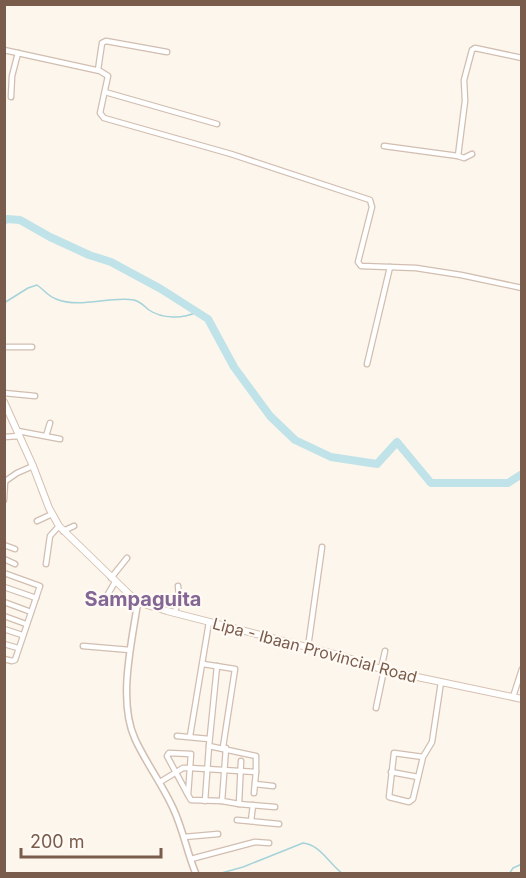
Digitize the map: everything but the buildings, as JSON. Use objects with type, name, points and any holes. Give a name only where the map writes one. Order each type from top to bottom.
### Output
[{"type":"main road","name":"Lipa - Ibaan Provincial Road","points":[[4,402],[7,415],[19,434],[52,514],[61,529],[113,580],[140,602],[308,647],[382,670],[522,699]]},
{"type":"street","points":[[98,70],[102,43],[106,41],[167,52]]},
{"type":"street","points":[[458,156],[465,101],[464,80],[472,50],[475,48],[522,58]]},
{"type":"street","points":[[4,50],[98,70],[108,76],[100,113],[104,118],[231,154],[370,200],[372,207],[359,264],[362,266],[416,268],[522,288]]},
{"type":"street","points":[[11,97],[13,88],[11,83],[18,53]]},
{"type":"street","points":[[4,82],[11,83]]},
{"type":"street","points":[[105,92],[217,124]]},
{"type":"street","points":[[384,146],[464,158],[472,154]]},
{"type":"street","points":[[367,364],[390,267]]},
{"type":"street","points":[[4,347],[32,347]]},
{"type":"street","points":[[4,393],[35,396]]},
{"type":"street","points":[[46,436],[50,423]]},
{"type":"street","points":[[4,437],[19,434],[60,439]]},
{"type":"street","points":[[4,500],[5,482],[33,466]]},
{"type":"street","points":[[37,521],[52,514]]},
{"type":"street","points":[[46,564],[50,536],[61,529],[74,526]]},
{"type":"street","points":[[4,545],[15,549]]},
{"type":"street","points":[[308,647],[322,547]]},
{"type":"street","points":[[104,601],[113,580],[128,558]]},
{"type":"street","points":[[4,559],[15,564]]},
{"type":"street","points":[[4,573],[39,585],[14,661],[4,659]]},
{"type":"street","points":[[176,613],[178,586]]},
{"type":"street","points":[[4,587],[36,598]]},
{"type":"street","points":[[4,602],[30,612]]},
{"type":"street","points":[[140,602],[137,607],[130,650],[127,699],[131,725],[135,741],[174,809],[196,873]]},
{"type":"street","points":[[4,616],[26,624]]},
{"type":"street","points":[[190,736],[209,622]]},
{"type":"street","points":[[4,629],[22,635]]},
{"type":"street","points":[[4,644],[18,648]]},
{"type":"street","points":[[83,646],[130,650]]},
{"type":"street","points":[[376,708],[385,651]]},
{"type":"street","points":[[202,664],[235,670],[224,748],[222,801]]},
{"type":"street","points":[[205,801],[208,746],[218,666]]},
{"type":"street","points":[[513,697],[522,669]]},
{"type":"street","points":[[423,757],[396,753],[393,755],[389,797],[409,802],[413,799],[423,757],[432,742],[441,682]]},
{"type":"street","points":[[177,736],[209,739]]},
{"type":"street","points":[[208,746],[265,758]]},
{"type":"street","points":[[188,795],[191,754],[169,753],[167,756],[176,772],[188,795],[191,800],[275,807]]},
{"type":"street","points":[[254,793],[256,756]]},
{"type":"street","points":[[239,804],[241,760]]},
{"type":"street","points":[[160,782],[176,772],[190,768],[255,772]]},
{"type":"street","points":[[392,772],[418,777]]},
{"type":"street","points":[[255,784],[273,786]]},
{"type":"street","points":[[252,821],[253,805]]},
{"type":"street","points":[[237,820],[279,824]]},
{"type":"street","points":[[184,837],[218,834]]},
{"type":"street","points":[[191,859],[255,842],[269,843]]},
{"type":"waterway","points":[[4,221],[7,219],[20,220],[50,237],[89,255],[111,262],[161,289],[208,319],[234,367],[270,416],[295,440],[331,457],[377,464],[397,442],[431,483],[508,483],[522,474]]},
{"type":"waterway","points":[[4,303],[37,285],[51,297],[65,302],[85,303],[124,299],[134,300],[154,313],[166,316],[185,316],[197,312]]},
{"type":"waterway","points":[[218,874],[243,867],[303,843],[315,847],[343,874]]},
{"type":"waterway","points":[[509,874],[513,868],[522,864]]},
{"type":"district","name":"Sampaguita","points":[[143,599]]}]
